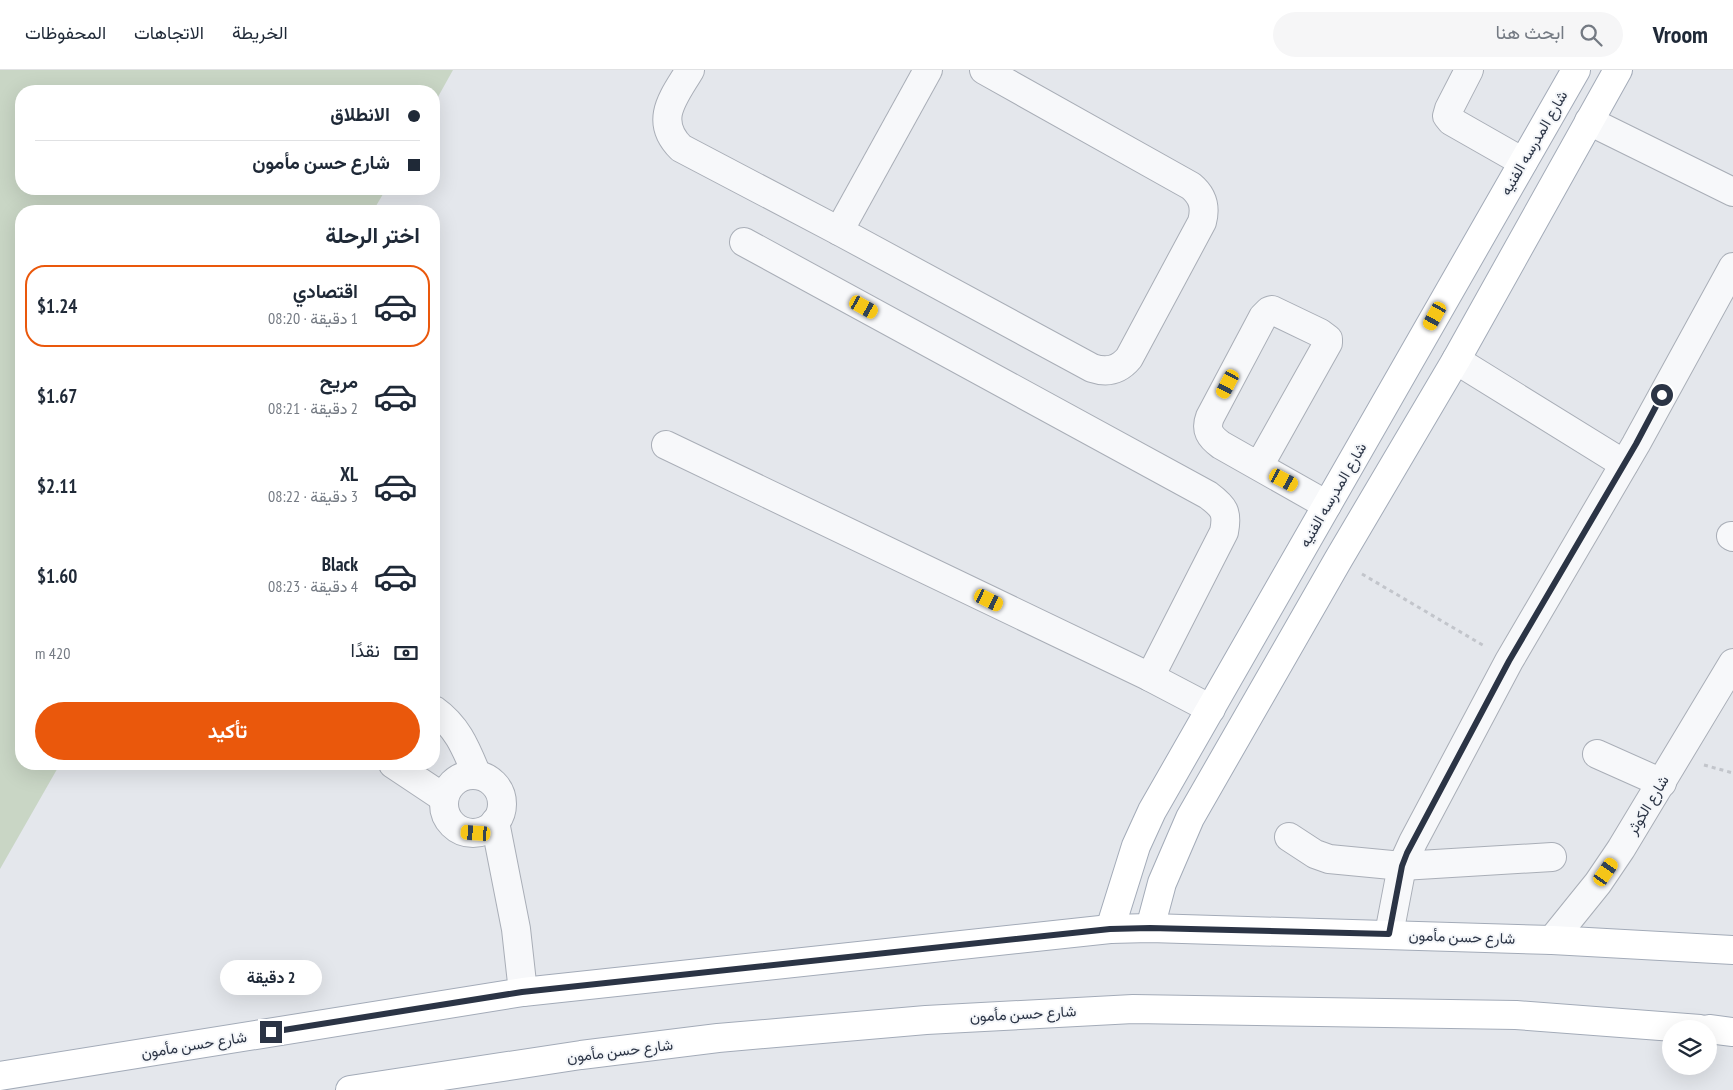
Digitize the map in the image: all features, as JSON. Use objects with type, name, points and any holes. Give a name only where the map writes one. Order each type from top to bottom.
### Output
[{"type":"main road","name":"شارع المدرسه الفنيه","points":[[1110,929],[1136,846],[1152,811],[1576,70]]},
{"type":"main road","points":[[1150,928],[1162,883],[1190,818],[1338,560],[1456,360],[1618,70]]},
{"type":"main road","name":"شارع حسن مأمون","points":[[0,1076],[522,992],[1110,929],[1150,928],[1389,934],[1552,940],[1733,950]]},
{"type":"main road","name":"شارع حسن مأمون","points":[[350,1090],[445,1083],[581,1055],[728,1038],[936,1019],[1133,1008],[1516,1015],[1662,1026]]},
{"type":"main road","points":[[1717,1030],[1733,1032]]},
{"type":"street","points":[[690,70],[670,103],[668,112],[669,132],[681,148],[1092,368],[1101,371],[1110,371],[1117,368],[1129,358],[1202,222],[1204,205],[1201,198],[1191,186],[984,70]]},
{"type":"street","points":[[839,231],[928,70]]},
{"type":"street","points":[[1470,70],[1449,108],[1447,116],[1451,121],[1523,162]]},
{"type":"street","points":[[1589,121],[1733,192]]},
{"type":"street","points":[[744,242],[1208,495],[1221,504],[1227,518],[1224,532],[1150,677]]},
{"type":"street","points":[[1389,934],[1402,866],[1417,833],[1509,661],[1624,464],[1733,267]]},
{"type":"street","points":[[1259,466],[1328,343],[1328,339],[1320,333],[1272,310],[1263,317],[1207,424],[1208,433],[1213,440],[1327,505]]},
{"type":"street","points":[[1456,360],[1624,464]]},
{"type":"street","points":[[666,445],[1150,677],[1211,709]]},
{"type":"street","name":"شارع الكوثر","points":[[1552,940],[1598,883],[1621,849],[1733,663]]},
{"type":"street","points":[[440,715],[461,737],[477,775]]},
{"type":"street","points":[[1597,754],[1662,783]]},
{"type":"street","points":[[402,770],[444,798]]},
{"type":"street","points":[[477,775],[486,778],[498,789],[502,806],[495,822],[487,829],[476,833],[465,832],[448,819],[444,809],[444,798],[451,785],[463,777],[477,775]]},
{"type":"street","points":[[495,822],[516,929],[522,992]]},
{"type":"street","points":[[1289,837],[1315,854],[1329,859],[1402,866],[1552,857]]},
{"type":"path","points":[[1338,560],[1509,661]]},
{"type":"green space","points":[[0,70],[453,70],[440,93],[440,85],[15,85],[15,195],[382,195],[377,205],[15,205],[15,770],[57,770],[0,869]]},
{"type":"route","points":[[271,1032],[522,992],[1110,929],[1150,928],[1389,934],[1402,866],[1407,853],[1509,661],[1636,444],[1662,395]]}]
